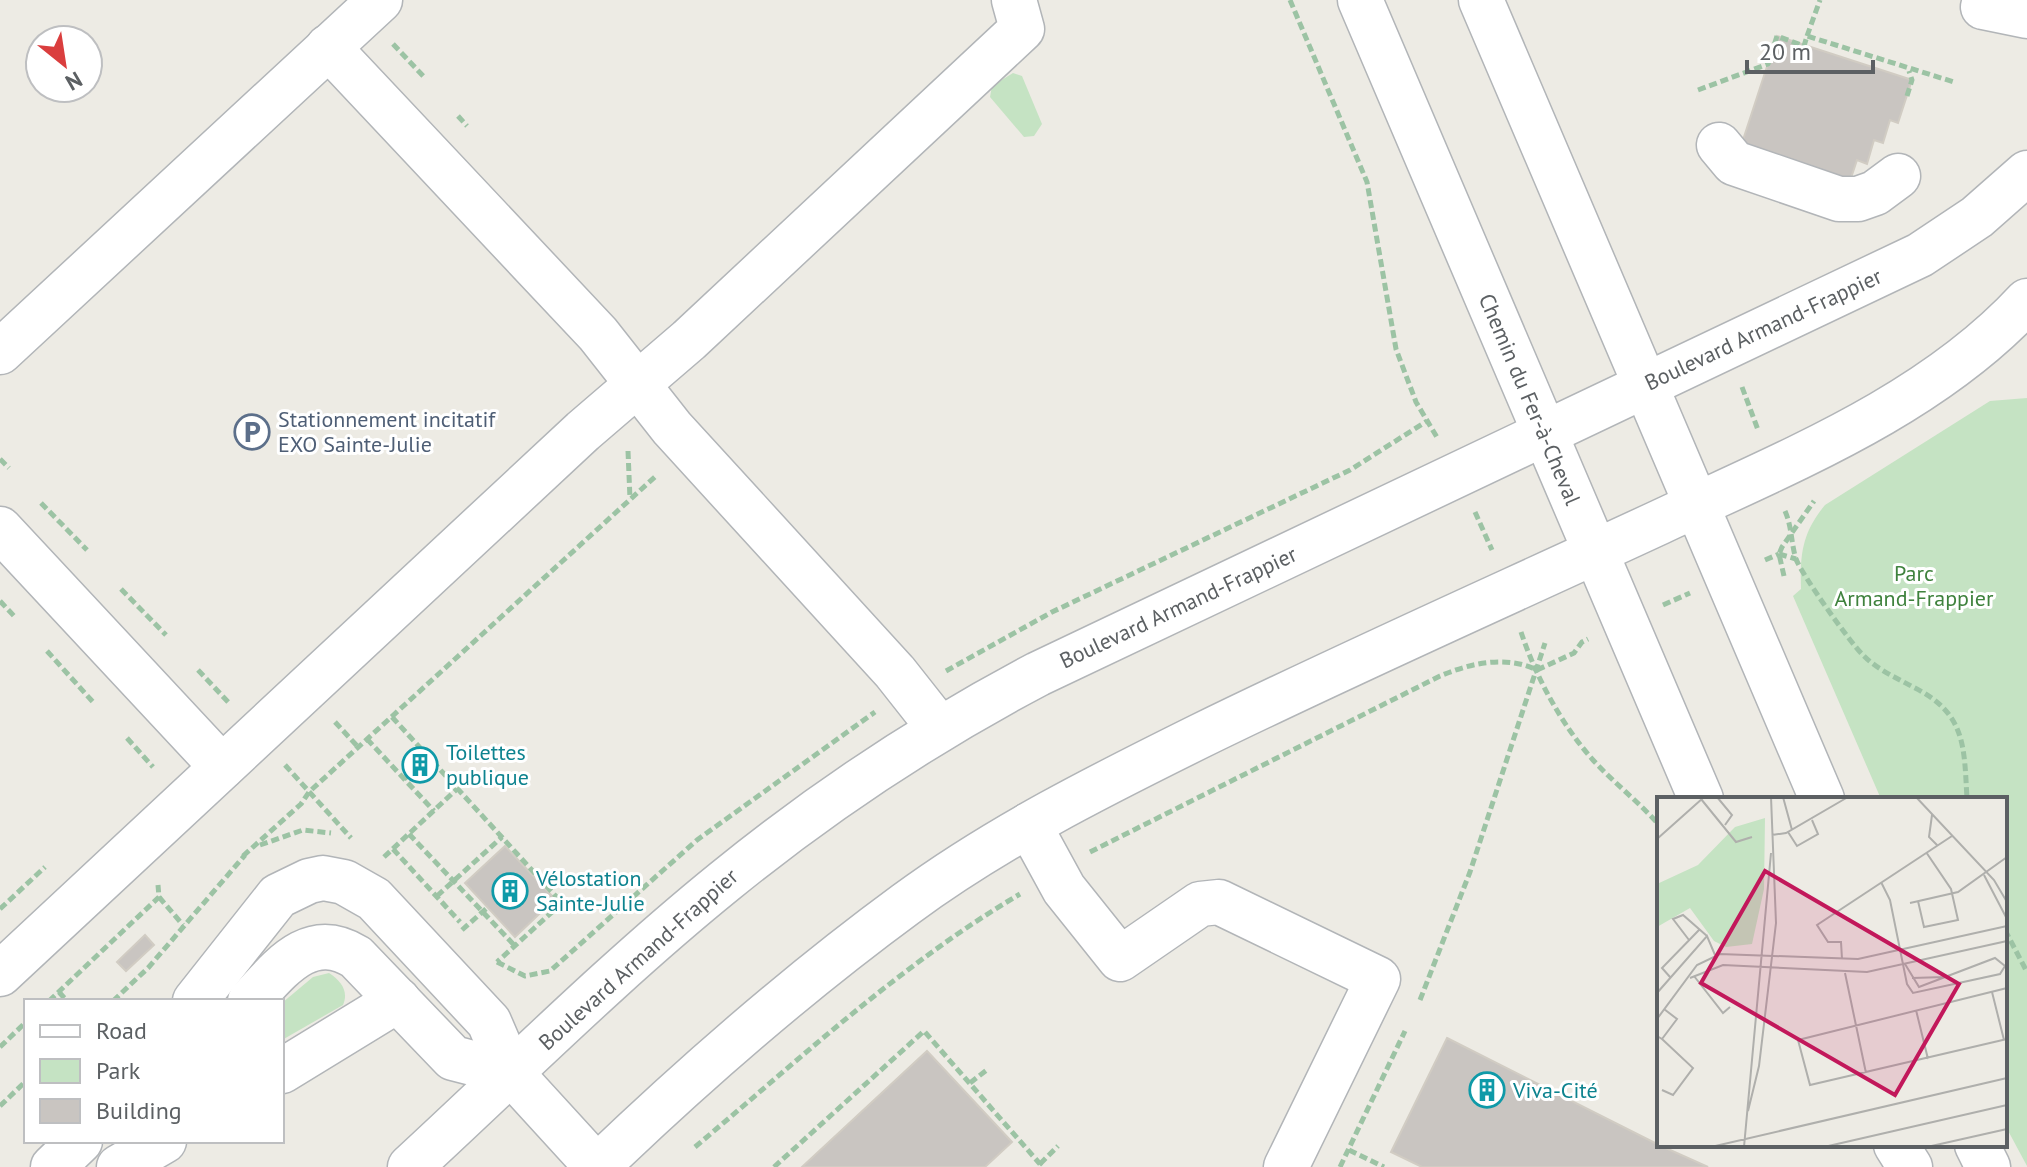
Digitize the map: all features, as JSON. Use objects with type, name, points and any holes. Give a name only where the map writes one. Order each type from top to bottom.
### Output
[{"type":"street","points":[[0,974],[1022,29],[1014,0]]},
{"type":"street","name":"Chemin du Fer-à-Cheval","points":[[1360,0],[1700,797]]},
{"type":"street","points":[[1481,0],[1821,797]]},
{"type":"street","points":[[1985,0],[1983,7],[2027,16]]},
{"type":"street","points":[[0,352],[328,47],[385,20]]},
{"type":"street","points":[[328,47],[598,334],[672,428],[895,672],[940,729]]},
{"type":"street","points":[[1719,145],[1734,163],[1839,199],[1858,199],[1875,193],[1898,176]]},
{"type":"street","name":"Boulevard Armand-Frappier","points":[[410,1167],[724,881],[850,788],[940,729],[1038,674],[1920,255],[1977,217],[2027,173]]},
{"type":"street","points":[[197,999],[278,896],[309,881],[323,878],[344,882],[374,899],[489,1022],[511,1073],[597,1167],[659,1108],[786,998],[906,903],[1029,825],[1203,735],[1697,504],[1853,427],[1926,386],[1985,341],[2027,301]]},
{"type":"street","points":[[0,529],[222,767]]},
{"type":"street","points":[[1029,825],[1064,889],[1120,959],[1200,904],[1219,902],[1378,979],[1286,1167]]},
{"type":"street","points":[[252,999],[298,955],[322,946],[340,947],[356,957],[453,1058],[511,1073]]},
{"type":"street","points":[[284,1070],[398,1000]]},
{"type":"street","points":[[53,1167],[78,1143]]},
{"type":"street","points":[[116,1167],[133,1143]]},
{"type":"street","points":[[116,1167],[160,1143]]},
{"type":"street","points":[[1897,1147],[1910,1167]]},
{"type":"street","points":[[1978,1147],[1988,1167]]},
{"type":"path","points":[[1290,0],[1367,182],[1396,349],[1436,435]]},
{"type":"path","points":[[1698,90],[1768,64],[1777,36],[1804,46],[1820,0]]},
{"type":"path","points":[[385,20],[425,78]]},
{"type":"path","points":[[1807,36],[1954,82]]},
{"type":"path","points":[[1907,96],[1912,80],[1909,70]]},
{"type":"path","points":[[1743,389],[1758,431]]},
{"type":"path","points":[[954,666],[1076,600],[1350,470],[1427,421]]},
{"type":"path","points":[[627,439],[630,499]]},
{"type":"path","points":[[0,459],[9,468]]},
{"type":"path","points":[[243,856],[666,466]]},
{"type":"path","points":[[41,503],[87,550]]},
{"type":"path","points":[[1473,507],[1483,531]]},
{"type":"path","points":[[1786,513],[1792,528],[1796,559],[1862,655],[1882,671],[1931,695],[1956,722],[1962,737],[1967,797]]},
{"type":"path","points":[[1784,576],[1779,554],[1792,528]]},
{"type":"path","points":[[1779,554],[1796,559]]},
{"type":"path","points":[[121,589],[166,635]]},
{"type":"path","points":[[0,601],[15,617]]},
{"type":"path","points":[[1526,622],[1521,632],[1537,670],[1572,733],[1600,767],[1657,823]]},
{"type":"path","points":[[1537,670],[1574,653],[1582,642]]},
{"type":"path","points":[[1413,1014],[1470,872],[1545,643]]},
{"type":"path","points":[[47,651],[93,702]]},
{"type":"path","points":[[1081,857],[1461,667],[1519,661],[1537,670]]},
{"type":"path","points":[[198,670],[235,709]]},
{"type":"path","points":[[392,717],[562,903],[491,967]]},
{"type":"path","points":[[332,718],[359,748]]},
{"type":"path","points":[[127,738],[153,767]]},
{"type":"path","points":[[367,739],[434,811]]},
{"type":"path","points":[[276,756],[361,846]]},
{"type":"path","points":[[404,779],[414,771]]},
{"type":"path","points":[[370,853],[380,860],[457,789]]},
{"type":"path","points":[[409,834],[485,909],[515,946]]},
{"type":"path","points":[[430,902],[502,837]]},
{"type":"path","points":[[393,849],[474,938]]},
{"type":"path","points":[[695,1147],[824,1034],[906,969],[1030,889]]},
{"type":"path","points":[[115,999],[148,968],[183,925],[159,897]]},
{"type":"path","points":[[458,934],[485,909]]},
{"type":"path","points":[[2007,934],[2027,972]]},
{"type":"path","points":[[490,955],[497,962],[525,976],[550,971]]},
{"type":"path","points":[[59,992],[65,999]]},
{"type":"path","points":[[0,1047],[24,1024]]},
{"type":"path","points":[[1340,1167],[1407,1027]]},
{"type":"path","points":[[774,1167],[924,1031],[1038,1166],[1058,1146]]},
{"type":"path","points":[[969,1084],[988,1069]]},
{"type":"path","points":[[0,1106],[24,1083]]},
{"type":"path","points":[[1349,1150],[1384,1167]]},
{"type":"green space","points":[[1013,73],[1022,76],[1042,124],[1034,136],[1024,137],[990,97],[992,86]]},
{"type":"green space","name":"Parc Armand-Frappier","points":[[2027,398],[2027,1166],[2007,1129],[2007,797],[1880,797],[1793,596],[1801,589],[1802,554],[1807,535],[1825,505],[1990,401]]},
{"type":"green space","points":[[329,973],[337,979],[345,995],[343,1005],[284,1039],[284,1001],[313,977]]},
{"type":"building","points":[[1777,36],[1912,80],[1898,123],[1890,120],[1883,143],[1874,140],[1867,164],[1857,160],[1850,181],[1741,146]]},
{"type":"building","name":"Toilettes publique","points":[[419,751],[434,767],[421,779],[406,763]]},
{"type":"building","name":"Vélostation Sainte-Julie","points":[[505,846],[555,899],[515,937],[465,883]]},
{"type":"building","points":[[145,935],[154,945],[126,971],[117,962]]},
{"type":"building","name":"Viva-Cité","points":[[1447,1038],[1657,1144],[1657,1147],[1708,1167],[1422,1167],[1391,1152]]},
{"type":"building","points":[[927,1051],[1012,1142],[985,1167],[802,1167]]},
{"type":"place","name":"Stationnement incitatif EXO Sainte-Julie","points":[[252,432]]},
{"type":"place","name":"Toilettes publique","points":[[420,765]]},
{"type":"place","name":"Vélostation Sainte-Julie","points":[[510,891]]},
{"type":"place","name":"Viva-Cité","points":[[1487,1090]]}]
